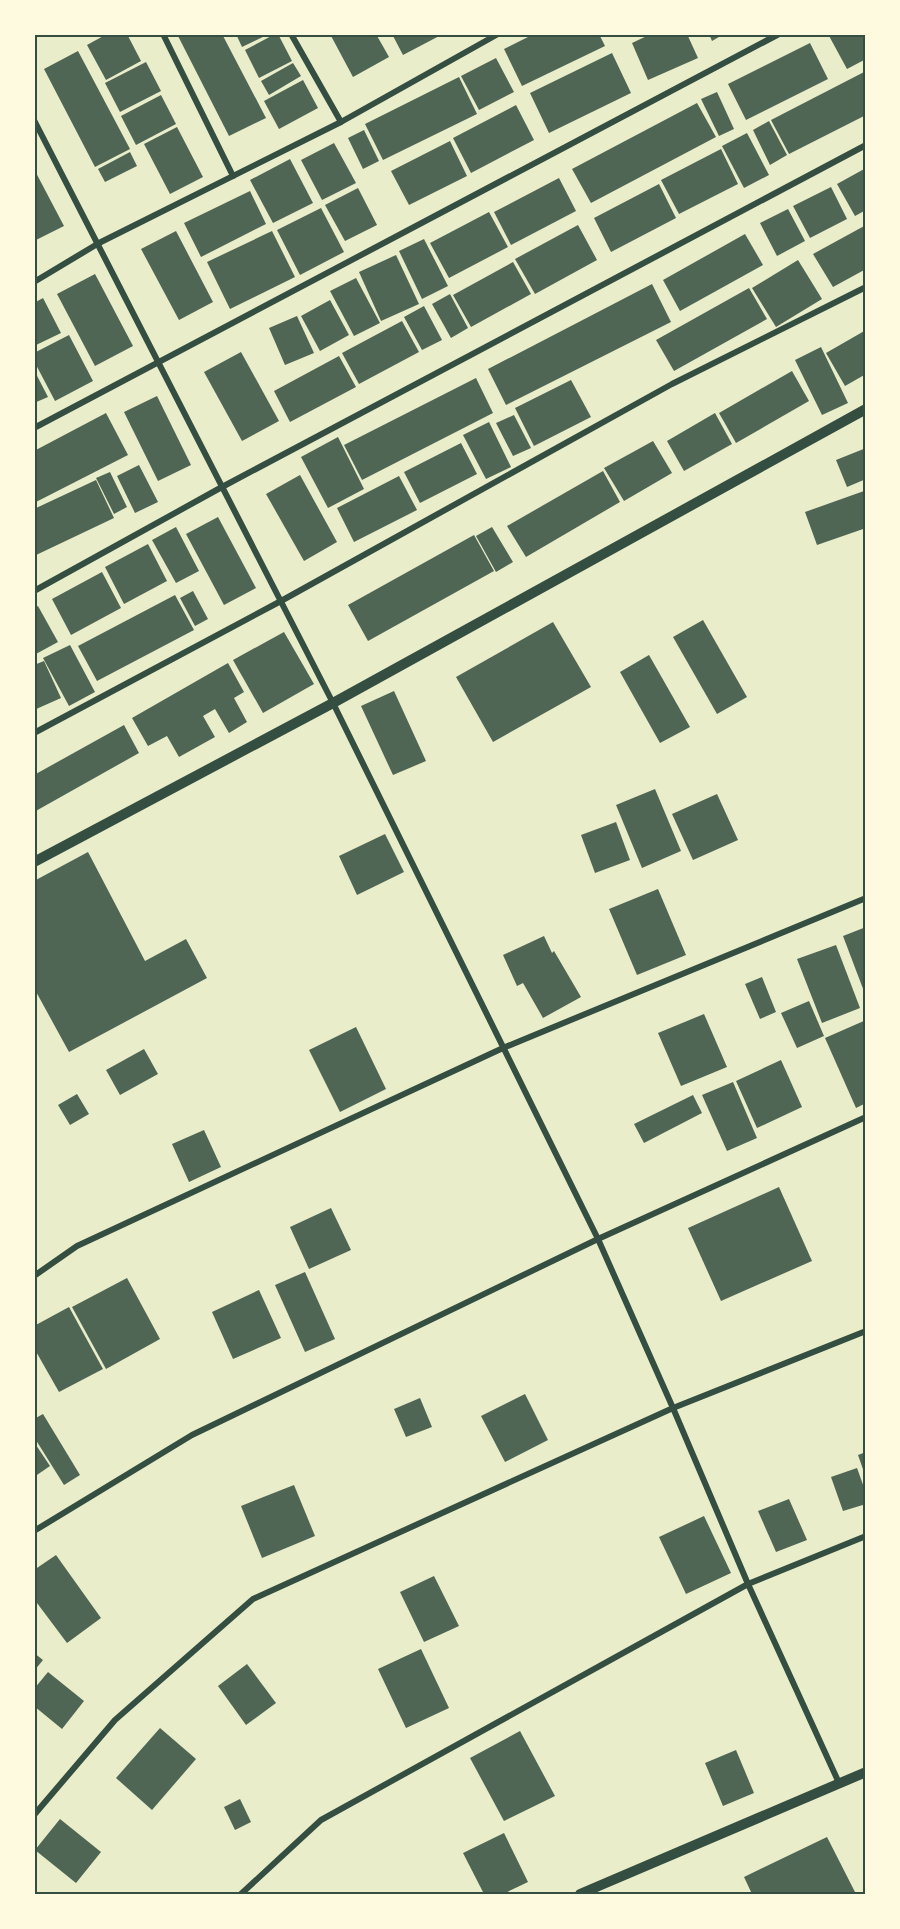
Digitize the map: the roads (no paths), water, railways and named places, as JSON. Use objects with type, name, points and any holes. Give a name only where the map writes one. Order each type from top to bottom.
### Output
[{"type":"street","points":[[163,34],[233,176]]},
{"type":"street","points":[[291,34],[341,122]]},
{"type":"street","points":[[34,282],[99,243],[341,122],[498,34]]},
{"type":"street","points":[[34,428],[778,34]]},
{"type":"street","points":[[34,120],[333,703],[598,1239],[673,1408],[747,1584],[839,1783]]},
{"type":"street","points":[[34,591],[222,487],[866,145]]},
{"type":"street","points":[[34,734],[281,601],[672,384],[866,287]]},
{"type":"street","points":[[34,862],[333,703],[866,409]]},
{"type":"street","points":[[34,1276],[77,1246],[503,1048],[866,898]]},
{"type":"street","points":[[34,1531],[192,1435],[598,1239],[866,1117]]},
{"type":"street","points":[[34,1815],[115,1720],[253,1599],[673,1408],[866,1331]]},
{"type":"street","points":[[241,1894],[321,1820],[747,1584],[866,1536]]},
{"type":"street","points":[[580,1894],[866,1772]]}]
